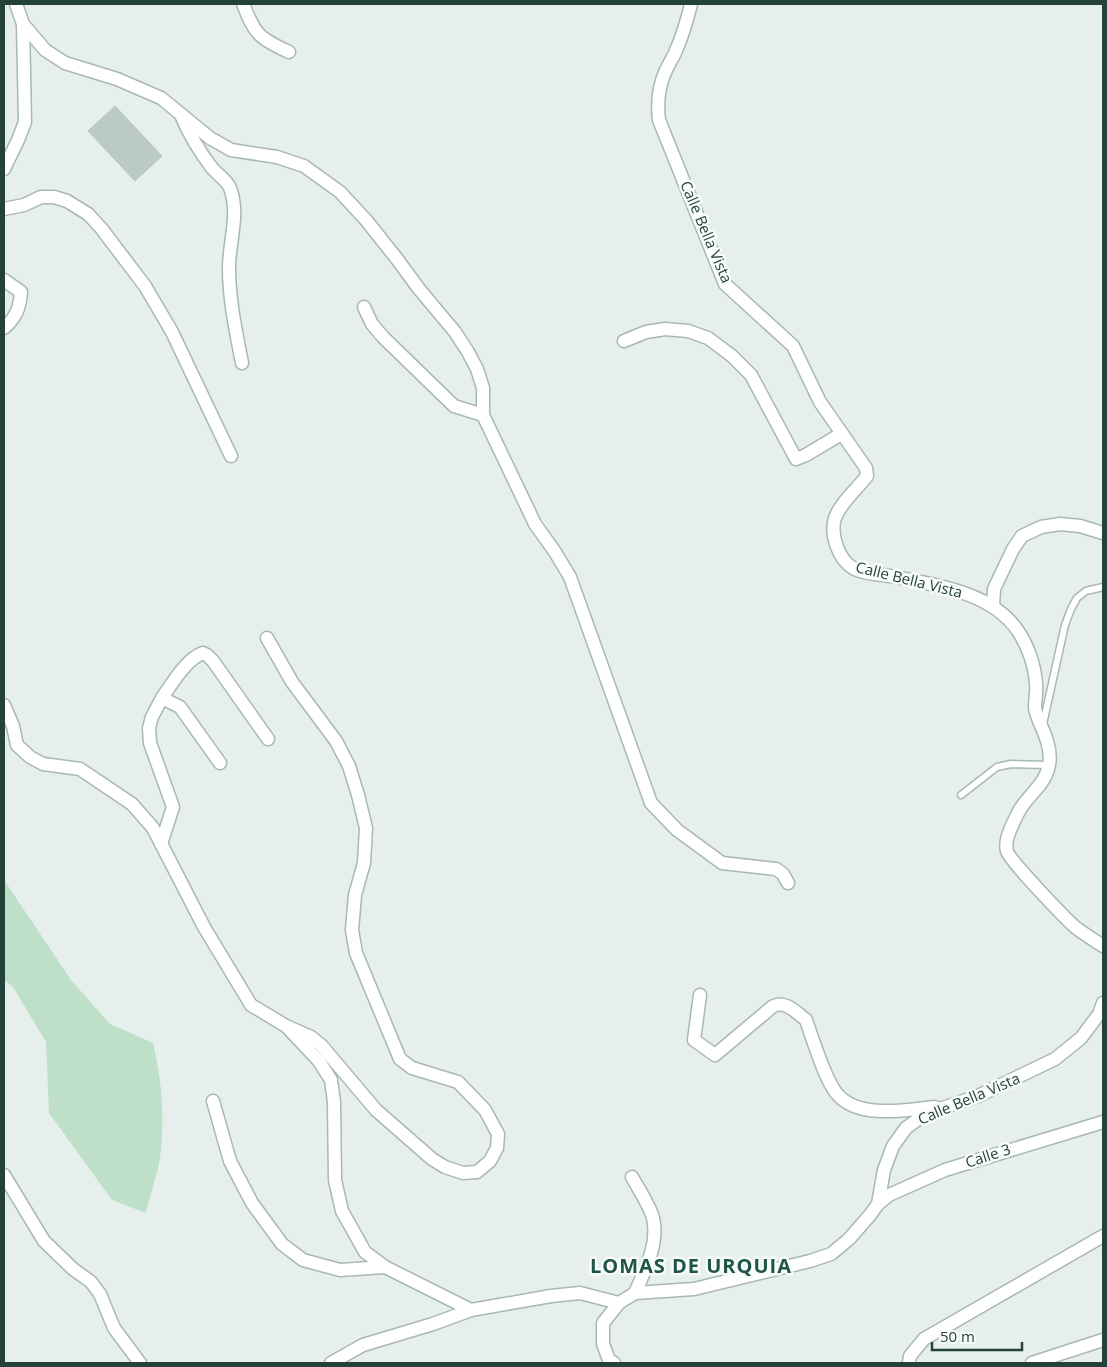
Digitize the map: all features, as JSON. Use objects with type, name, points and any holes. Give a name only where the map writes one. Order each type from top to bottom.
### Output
[{"type":"street","points":[[16,4],[24,24],[45,50],[65,64],[117,79],[161,98],[210,138],[231,150],[277,157],[304,166],[340,192],[366,220],[455,332],[477,369],[483,388],[482,415],[534,524],[555,552],[570,577],[651,803],[677,830],[722,863],[776,869],[783,874],[788,883]]},
{"type":"street","points":[[243,4],[256,32],[272,44],[289,52]]},
{"type":"street","points":[[685,4],[687,19]]},
{"type":"street","name":"Calle Bella Vista","points":[[691,4],[672,61],[665,71],[660,88],[657,108],[659,120],[725,284],[793,346],[820,402],[866,468],[867,476],[840,508],[835,518],[832,531],[843,558],[854,568],[870,573],[944,587],[967,594],[993,606],[1014,624],[1025,642],[1036,684],[1035,709],[1048,745],[1049,765]]},
{"type":"street","points":[[4,170],[25,122],[24,24]]},
{"type":"street","points":[[180,113],[198,149],[229,186],[234,203],[229,267],[234,317],[242,363]]},
{"type":"street","points":[[4,209],[24,205],[41,198],[54,197],[67,201],[88,214],[101,228],[145,286],[172,332],[231,456]]},
{"type":"street","points":[[4,280],[20,292],[20,304],[11,322],[4,328]]},
{"type":"street","points":[[364,307],[372,324],[383,337],[454,406],[482,415]]},
{"type":"street","points":[[624,342],[646,332],[665,330],[688,331],[708,338],[732,356],[751,375],[796,459],[841,434]]},
{"type":"street","points":[[993,606],[994,589],[1013,548],[1022,536],[1041,527],[1060,524],[1080,526],[1103,533]]},
{"type":"street","points":[[4,705],[13,726],[17,745],[30,757],[43,764],[80,769],[132,804],[153,828],[204,928],[251,1005],[286,1026],[311,1036],[321,1045],[376,1110],[432,1159],[445,1168],[463,1173],[477,1172],[490,1161],[496,1148],[498,1134],[485,1110],[458,1082],[412,1068],[400,1059],[356,953],[352,930],[355,895],[364,863],[366,828],[349,766],[336,741],[292,682],[267,638]]},
{"type":"street","points":[[161,844],[173,807],[150,743],[149,728],[152,717],[162,698],[186,666],[199,654],[207,655],[268,739]]},
{"type":"street","points":[[162,698],[180,707],[220,763]]},
{"type":"street","points":[[1049,765],[1043,782],[1018,812],[1007,839],[1007,852],[1024,874],[1075,927],[1103,946]]},
{"type":"street","points":[[700,995],[694,1040],[715,1055],[772,1007],[782,1004],[797,1012],[806,1020],[832,1087],[845,1102],[868,1110],[899,1110],[950,1106]]},
{"type":"street","name":"Calle Bella Vista","points":[[879,1198],[884,1170],[893,1146],[906,1128],[924,1114],[995,1089],[1055,1060],[1081,1038],[1099,1014],[1103,1003]]},
{"type":"street","points":[[286,1026],[319,1061],[331,1080],[334,1102],[335,1180],[342,1211],[364,1252],[385,1267],[471,1310]]},
{"type":"street","points":[[213,1101],[230,1161],[252,1203],[282,1244],[303,1260],[340,1270],[385,1267]]},
{"type":"street","name":"Calle 3","points":[[879,1198],[945,1170],[1103,1122]]},
{"type":"street","points":[[4,1175],[44,1241],[73,1269],[91,1282],[100,1294],[114,1328],[140,1363]]},
{"type":"street","points":[[632,1176],[653,1217],[655,1236],[650,1256],[636,1293]]},
{"type":"street","points":[[614,1363],[608,1360],[602,1344],[603,1323],[619,1303],[636,1293],[694,1289],[810,1261],[831,1254],[849,1239],[870,1215],[879,1198]]},
{"type":"street","points":[[909,1363],[910,1356],[924,1339],[1103,1236]]},
{"type":"street","points":[[331,1363],[363,1344],[433,1324],[471,1310],[551,1296],[580,1293],[619,1303]]},
{"type":"street","points":[[1032,1363],[1103,1340]]},
{"type":"lane","points":[[1042,728],[1065,625],[1071,609],[1077,598],[1086,591],[1103,586]]},
{"type":"lane","points":[[960,795],[997,767],[1011,764],[1049,765]]},
{"type":"green space","points":[[4,880],[71,980],[110,1024],[153,1043],[159,1072],[162,1143],[159,1165],[146,1213],[112,1200],[49,1113],[46,1042],[13,987],[4,980]]},
{"type":"building","points":[[115,106],[162,156],[135,181],[88,131]]},
{"type":"district","name":"LOMAS DE URQUIA","points":[[691,1266]]}]
